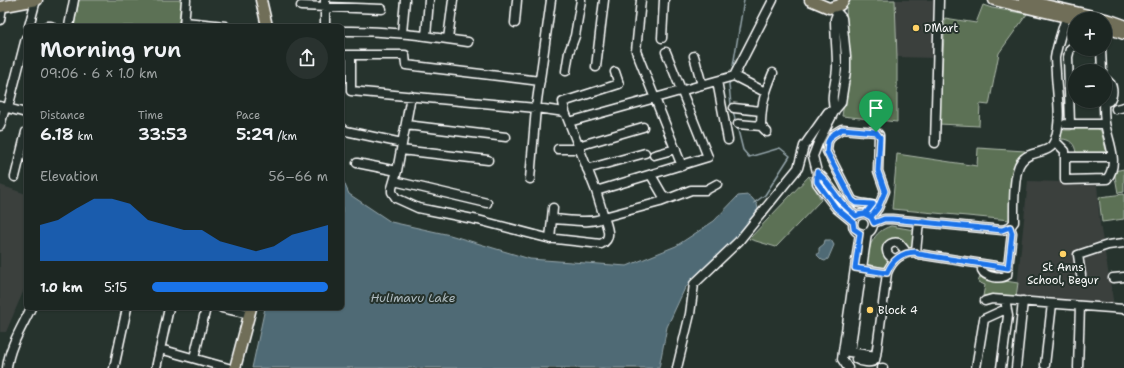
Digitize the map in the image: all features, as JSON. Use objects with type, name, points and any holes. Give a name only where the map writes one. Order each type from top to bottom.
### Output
[{"type":"main road","points":[[1,7],[36,0]]},
{"type":"main road","points":[[261,0],[267,24]]},
{"type":"main road","points":[[810,0],[835,11],[844,0]]},
{"type":"main road","points":[[994,0],[1068,15]]},
{"type":"main road","points":[[1024,0],[1068,14]]},
{"type":"main road","points":[[1112,21],[1124,25]]},
{"type":"main road","points":[[1112,30],[1124,34]]},
{"type":"main road","points":[[235,368],[253,310]]},
{"type":"main road","points":[[242,368],[253,310]]},
{"type":"street","points":[[30,24],[36,0]]},
{"type":"street","points":[[69,0],[67,11],[71,15]]},
{"type":"street","points":[[69,24],[74,0]]},
{"type":"street","points":[[185,24],[186,0]]},
{"type":"street","points":[[402,33],[405,0]]},
{"type":"street","points":[[426,36],[429,0]]},
{"type":"street","points":[[448,39],[453,0]]},
{"type":"street","points":[[515,23],[517,0]]},
{"type":"street","points":[[530,178],[536,108],[551,0]]},
{"type":"street","points":[[566,71],[569,52],[575,36],[581,0]]},
{"type":"street","points":[[596,67],[604,0]]},
{"type":"street","points":[[641,0],[636,51],[682,166]]},
{"type":"street","points":[[662,38],[664,0]]},
{"type":"street","points":[[732,77],[773,0]]},
{"type":"street","points":[[935,143],[939,0]]},
{"type":"street","points":[[324,24],[325,3]]},
{"type":"street","points":[[302,6],[325,3],[382,9]]},
{"type":"street","points":[[0,20],[1,7]]},
{"type":"street","points":[[835,11],[842,18],[846,71],[841,103],[835,110],[813,156],[817,172],[855,219]]},
{"type":"street","points":[[876,206],[856,203],[850,198],[827,152],[830,138],[835,132],[842,129],[876,132],[879,135],[878,171],[885,191],[870,218],[872,230],[863,233],[854,229],[855,219],[862,213],[870,218],[1002,230],[1010,227],[1014,222],[1017,173],[1020,163],[1029,154],[1047,150],[1055,141],[1058,124],[1055,58],[1068,21]]},
{"type":"street","points":[[344,31],[358,30],[402,33],[468,42]]},
{"type":"street","points":[[0,126],[4,107],[24,44]]},
{"type":"street","points":[[596,191],[708,157],[666,52]]},
{"type":"street","points":[[344,55],[406,55],[406,65],[540,81]]},
{"type":"street","points":[[351,56],[351,91],[565,112]]},
{"type":"street","points":[[694,56],[702,85]]},
{"type":"street","points":[[1068,56],[1070,124]]},
{"type":"street","points":[[411,96],[397,171],[392,188],[394,195],[405,203],[418,208],[478,220],[550,239],[601,244],[606,242],[608,239],[608,230],[596,191],[565,112],[563,102],[619,84],[615,72]]},
{"type":"street","points":[[760,126],[765,92],[773,73]]},
{"type":"street","points":[[569,122],[732,77],[765,92]]},
{"type":"street","points":[[717,81],[728,140]]},
{"type":"street","points":[[4,107],[24,112]]},
{"type":"street","points":[[734,108],[761,111]]},
{"type":"street","points":[[1055,141],[1065,151],[1065,180],[1107,179],[1112,173],[1112,157],[1105,124],[1104,108]]},
{"type":"street","points":[[677,368],[690,314],[694,284],[739,241],[786,183],[798,168],[804,146],[828,112],[835,110]]},
{"type":"street","points":[[406,124],[506,137]]},
{"type":"street","points":[[738,124],[760,126],[767,132]]},
{"type":"street","points":[[1058,124],[1105,124]]},
{"type":"street","points":[[558,149],[579,148],[643,127]]},
{"type":"street","points":[[344,130],[402,146],[488,160]]},
{"type":"street","points":[[15,177],[24,140]]},
{"type":"street","points":[[654,155],[676,149]]},
{"type":"street","points":[[587,169],[645,153]]},
{"type":"street","points":[[1065,157],[1112,157]]},
{"type":"street","points":[[357,163],[397,171]]},
{"type":"street","points":[[651,175],[662,194],[668,199]]},
{"type":"street","points":[[394,181],[487,203]]},
{"type":"street","points":[[552,219],[586,221],[601,219],[668,199],[691,190],[706,190],[717,184]]},
{"type":"street","points":[[550,239],[553,208]]},
{"type":"street","points":[[916,252],[919,222]]},
{"type":"street","points":[[982,270],[986,275],[1002,278],[1007,275],[1012,233],[1010,227]]},
{"type":"street","points":[[848,368],[842,359],[846,351],[863,233]]},
{"type":"street","points":[[896,259],[891,258],[888,254],[887,249],[890,244],[894,242],[899,243],[904,249]]},
{"type":"street","points":[[1081,275],[1078,255],[1108,245],[1124,243]]},
{"type":"street","points":[[856,359],[871,362],[875,360],[887,273],[890,265],[903,254],[916,252],[918,254],[1008,268]]},
{"type":"street","points":[[858,268],[887,273]]},
{"type":"street","points":[[1113,278],[1124,277]]},
{"type":"street","points":[[985,301],[992,299],[1007,304]]},
{"type":"street","points":[[1016,368],[1023,301]]},
{"type":"street","points":[[976,368],[984,319],[1007,304],[1023,301],[1124,309]]},
{"type":"street","points":[[1001,368],[1008,316],[1007,304]]},
{"type":"street","points":[[1045,365],[1052,304]]},
{"type":"street","points":[[1078,368],[1080,306]]},
{"type":"street","points":[[7,368],[14,343],[30,310]]},
{"type":"street","points":[[114,368],[127,310]]},
{"type":"street","points":[[156,368],[169,310]]},
{"type":"street","points":[[194,358],[206,310]]},
{"type":"street","points":[[160,349],[228,368]]},
{"type":"street","points":[[846,351],[876,356]]},
{"type":"shaded area","name":"DMart","points":[[895,0],[935,0],[935,58],[897,57]]},
{"type":"shaded area","name":"St Anns School, Begur","points":[[1028,181],[1097,183],[1100,224],[1114,305],[1016,297]]},
{"type":"shaded area","points":[[0,185],[24,193],[24,290],[6,332],[0,332]]},
{"type":"green space","points":[[79,0],[182,0],[178,24],[74,24]]},
{"type":"green space","points":[[850,0],[895,0],[897,122],[842,116],[850,67],[846,7]]},
{"type":"green space","points":[[983,5],[1027,14],[999,53],[989,105],[980,104],[979,126],[939,124],[945,18],[976,23]]},
{"type":"green space","points":[[1096,127],[1101,131],[1107,154],[1076,153],[1072,143],[1061,139],[1062,130]]},
{"type":"green space","points":[[978,148],[1025,151],[1017,159],[1014,166],[1010,220],[892,209],[897,154],[977,166]]},
{"type":"green space","points":[[1124,169],[1124,192],[1118,193],[1114,171]]},
{"type":"green space","points":[[809,176],[821,200],[776,247],[749,239]]},
{"type":"green space","points":[[1124,194],[1124,219],[1102,222],[1099,197]]},
{"type":"green space","points":[[891,226],[914,230],[912,249],[906,249],[900,240],[884,254],[889,261],[886,268],[866,264],[872,241],[880,232]]},
{"type":"green space","points":[[980,277],[1018,283],[1016,297],[983,296],[985,285],[978,282]]},
{"type":"water","name":"Hulimavu Lake","points":[[344,183],[349,194],[391,222],[450,235],[530,259],[627,266],[676,246],[714,221],[738,196],[748,195],[757,204],[758,209],[749,225],[717,260],[685,288],[667,327],[659,368],[252,368],[265,310],[344,310]]},
{"type":"water","points":[[825,240],[831,240],[834,245],[828,259],[825,261],[817,255],[819,248],[824,244]]},
{"type":"waterway","points":[[732,72],[744,0]]},
{"type":"waterway","points":[[730,80],[731,105]]},
{"type":"waterway","points":[[733,111],[736,123]]},
{"type":"waterway","points":[[737,126],[743,150],[749,157],[780,148],[790,156],[765,195],[754,203]]},
{"type":"place","name":"DMart","points":[[916,28]]},
{"type":"place","name":"St Anns School, Begur","points":[[1063,254]]},
{"type":"place","name":"Block 4","points":[[870,310]]},
{"type":"route","points":[[876,132],[842,129],[832,135],[828,142],[827,148],[827,152],[849,197],[856,203],[873,204],[865,214],[868,214],[871,217],[874,223],[884,219],[892,219],[1002,230],[1010,227],[1012,233],[1008,268],[912,252],[899,256],[890,265],[887,273],[855,268],[860,233],[854,229],[853,222],[836,208],[825,194],[817,182],[817,172],[841,202],[856,216],[862,213],[865,214],[868,214],[871,217],[878,208],[885,191],[878,171],[880,137],[876,132]]}]
